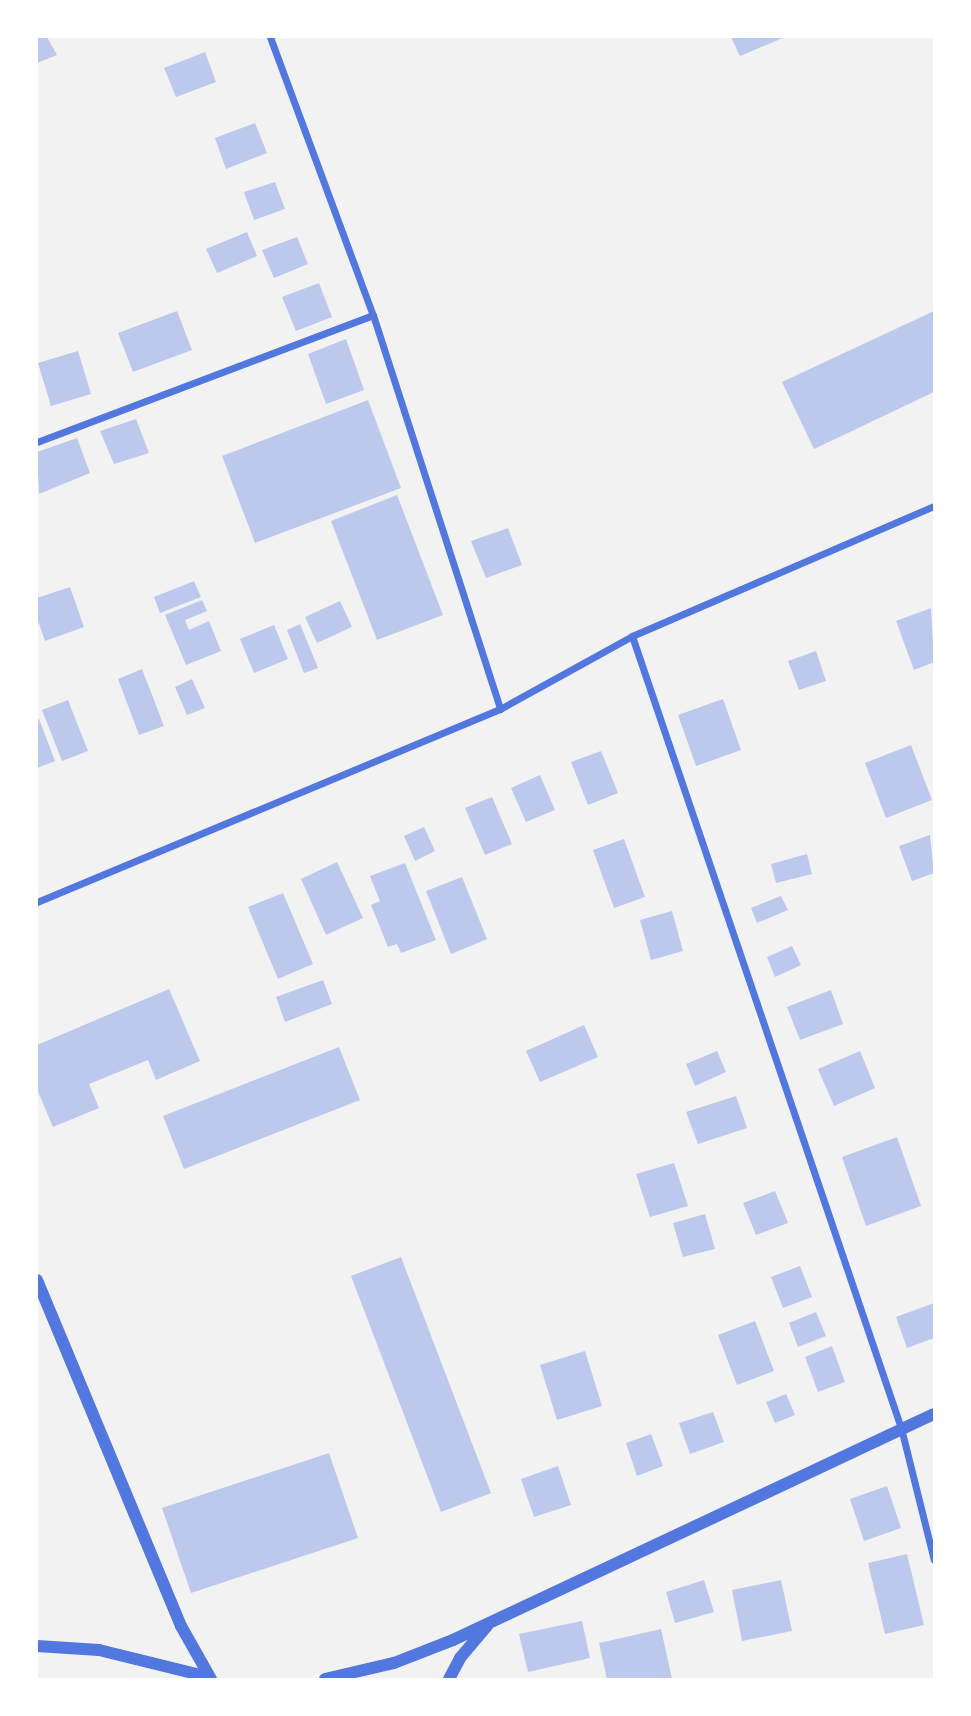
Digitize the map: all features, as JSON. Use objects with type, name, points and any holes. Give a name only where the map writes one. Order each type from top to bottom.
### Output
[{"type":"street","points":[[270,37],[373,315],[500,709]]},
{"type":"street","points":[[37,442],[373,315]]},
{"type":"street","points":[[37,902],[500,709],[632,636],[934,506]]},
{"type":"street","points":[[632,636],[901,1428],[934,1560]]},
{"type":"street","points":[[37,1280],[181,1626],[212,1679]]},
{"type":"street","points":[[325,1679],[362,1676],[425,1652],[934,1414]]},
{"type":"street","points":[[449,1679],[460,1657],[492,1621]]},
{"type":"street","points":[[37,1646],[99,1650],[212,1679]]},
{"type":"building","points":[[37,37],[47,37],[57,55],[37,63]]},
{"type":"building","points":[[731,37],[785,37],[740,56]]},
{"type":"building","points":[[205,52],[216,82],[176,97],[164,68]]},
{"type":"building","points":[[255,123],[267,153],[226,169],[215,138]]},
{"type":"building","points":[[275,182],[285,209],[254,220],[244,192]]},
{"type":"building","points":[[247,232],[257,256],[217,273],[206,249]]},
{"type":"building","points":[[297,237],[308,264],[274,278],[262,250]]},
{"type":"building","points":[[319,283],[332,317],[296,331],[282,297]]},
{"type":"building","points":[[177,311],[192,350],[133,372],[118,333]]},
{"type":"building","points":[[934,311],[934,392],[814,449],[782,382]]},
{"type":"building","points":[[346,339],[364,390],[326,404],[308,354]]},
{"type":"building","points":[[78,351],[91,394],[51,406],[38,363]]},
{"type":"building","points":[[368,400],[401,488],[255,543],[222,456]]},
{"type":"building","points":[[136,419],[149,453],[114,464],[100,431]]},
{"type":"building","points":[[77,438],[90,473],[39,494],[37,452]]},
{"type":"building","points":[[397,495],[443,615],[377,640],[331,521]]},
{"type":"building","points":[[508,528],[522,565],[486,578],[471,541]]},
{"type":"building","points":[[194,581],[201,597],[160,613],[154,597]]},
{"type":"building","points":[[70,587],[84,627],[45,641],[37,618],[37,598]]},
{"type":"building","points":[[202,600],[207,611],[185,620],[189,630],[209,621],[221,651],[186,665],[165,615]]},
{"type":"building","points":[[340,601],[352,627],[317,643],[305,617]]},
{"type":"building","points":[[931,608],[934,662],[914,670],[896,621]]},
{"type":"building","points":[[300,624],[318,668],[304,673],[287,630]]},
{"type":"building","points":[[274,625],[288,659],[254,673],[240,639]]},
{"type":"building","points":[[816,651],[826,681],[799,690],[788,661]]},
{"type":"building","points":[[142,669],[164,726],[139,735],[118,679]]},
{"type":"building","points":[[192,679],[205,708],[187,715],[175,687]]},
{"type":"building","points":[[723,699],[741,750],[696,766],[678,715]]},
{"type":"building","points":[[68,700],[88,751],[62,761],[42,710]]},
{"type":"building","points":[[39,719],[55,761],[37,768],[37,720]]},
{"type":"building","points":[[911,745],[932,800],[886,818],[865,763]]},
{"type":"building","points":[[601,751],[618,793],[588,805],[571,762]]},
{"type":"building","points":[[540,775],[555,810],[526,822],[511,788]]},
{"type":"building","points":[[492,797],[512,844],[485,855],[465,808]]},
{"type":"building","points":[[424,827],[435,851],[415,861],[404,836]]},
{"type":"building","points":[[930,835],[934,873],[912,881],[899,846]]},
{"type":"building","points":[[624,839],[645,897],[614,908],[593,850]]},
{"type":"building","points":[[807,854],[812,874],[776,883],[771,864]]},
{"type":"building","points":[[337,862],[363,918],[326,935],[301,879]]},
{"type":"building","points":[[405,863],[436,940],[401,953],[397,944],[388,947],[371,905],[380,901],[370,876]]},
{"type":"building","points":[[462,877],[487,939],[451,954],[426,891]]},
{"type":"building","points":[[283,893],[313,964],[278,979],[248,907]]},
{"type":"building","points":[[781,896],[788,910],[757,923],[751,908]]},
{"type":"building","points":[[672,911],[683,951],[651,960],[640,920]]},
{"type":"building","points":[[792,946],[801,965],[775,977],[767,957]]},
{"type":"building","points":[[323,980],[332,1004],[285,1022],[276,997]]},
{"type":"building","points":[[169,989],[200,1061],[156,1080],[148,1060],[89,1084],[99,1108],[53,1127],[37,1089],[37,1045]]},
{"type":"building","points":[[831,990],[843,1024],[800,1040],[787,1007]]},
{"type":"building","points":[[584,1025],[598,1057],[540,1082],[526,1051]]},
{"type":"building","points":[[339,1047],[360,1100],[184,1169],[163,1116]]},
{"type":"building","points":[[717,1051],[726,1072],[695,1086],[686,1064]]},
{"type":"building","points":[[860,1051],[875,1088],[834,1106],[818,1069]]},
{"type":"building","points":[[736,1096],[747,1128],[698,1144],[686,1112]]},
{"type":"building","points":[[897,1137],[921,1206],[866,1226],[842,1157]]},
{"type":"building","points":[[674,1163],[688,1206],[650,1217],[636,1174]]},
{"type":"building","points":[[775,1191],[788,1223],[756,1235],[743,1203]]},
{"type":"building","points":[[705,1214],[715,1249],[683,1257],[673,1223]]},
{"type":"building","points":[[401,1257],[491,1493],[441,1512],[351,1276]]},
{"type":"building","points":[[800,1266],[812,1297],[783,1308],[771,1277]]},
{"type":"building","points":[[934,1303],[934,1338],[907,1348],[896,1317]]},
{"type":"building","points":[[816,1312],[826,1336],[798,1347],[789,1323]]},
{"type":"building","points":[[755,1321],[774,1371],[737,1385],[718,1335]]},
{"type":"building","points":[[832,1346],[845,1382],[818,1392],[805,1357]]},
{"type":"building","points":[[585,1351],[602,1406],[557,1420],[540,1365]]},
{"type":"building","points":[[786,1394],[795,1415],[775,1423],[766,1402]]},
{"type":"building","points":[[713,1412],[724,1442],[690,1454],[679,1423]]},
{"type":"building","points":[[651,1434],[663,1466],[637,1476],[626,1443]]},
{"type":"building","points":[[329,1453],[358,1538],[191,1593],[162,1508]]},
{"type":"building","points":[[558,1466],[571,1505],[534,1517],[521,1479]]},
{"type":"building","points":[[887,1486],[901,1528],[864,1541],[850,1499]]},
{"type":"building","points":[[907,1554],[924,1625],[885,1634],[868,1563]]},
{"type":"building","points":[[704,1580],[714,1612],[675,1623],[666,1592]]},
{"type":"building","points":[[781,1580],[792,1631],[742,1641],[732,1590]]},
{"type":"building","points":[[582,1621],[590,1658],[528,1672],[519,1634]]},
{"type":"building","points":[[661,1629],[672,1679],[607,1679],[599,1643]]}]
